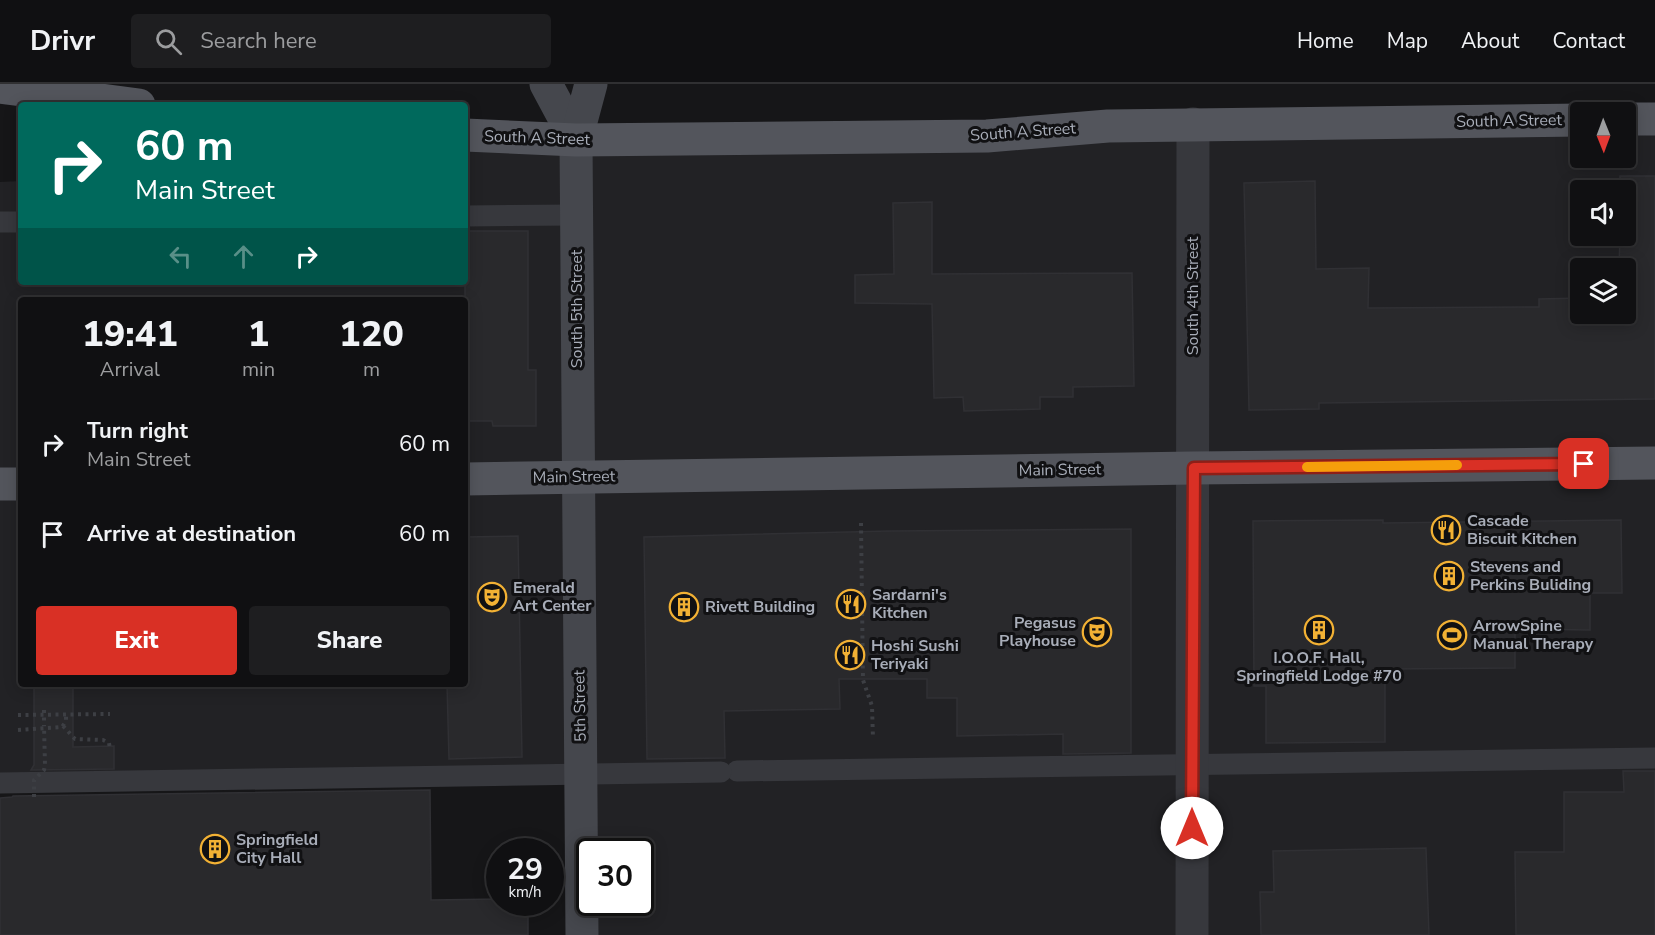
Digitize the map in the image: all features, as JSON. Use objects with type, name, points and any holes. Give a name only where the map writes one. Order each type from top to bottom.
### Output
[{"type":"main road","points":[[0,87],[116,102]]},
{"type":"main road","points":[[1636,119],[1655,119]]},
{"type":"main road","name":"South A Street","points":[[468,135],[576,140],[987,136],[1107,126],[1570,120]]},
{"type":"main road","name":"Main Street","points":[[468,479],[1194,468],[1655,464]]},
{"type":"main road","points":[[0,484],[18,484]]},
{"type":"street","name":"South 5th Street","points":[[546,84],[576,140]]},
{"type":"street","name":"South 5th Street","points":[[578,477],[576,140],[591,84]]},
{"type":"street","name":"South 4th Street","points":[[1192,935],[1193,124]]},
{"type":"street","name":"5th Street","points":[[578,477],[582,935]]},
{"type":"lane","points":[[468,216],[577,215]]},
{"type":"lane","points":[[0,222],[18,222]]},
{"type":"lane","points":[[0,783],[1655,758]]},
{"type":"path","points":[[861,523],[863,680],[872,706],[873,769]]},
{"type":"path","points":[[34,797],[34,780],[44,770],[45,765],[44,710]]},
{"type":"path","points":[[18,716],[110,714]]},
{"type":"path","points":[[18,730],[57,728],[66,722],[66,715]]},
{"type":"path","points":[[63,726],[75,739],[103,740]]},
{"type":"shaded area","points":[[1655,132],[1655,935],[582,935],[582,916],[654,916],[654,838],[581,838],[581,783],[0,782],[0,182],[18,181],[18,285],[468,285],[468,148],[1570,133],[1570,168],[1636,168],[1636,133]]},
{"type":"building","points":[[1620,176],[1655,176],[1655,399],[1319,403],[1319,409],[1249,410],[1244,183],[1315,181],[1316,269],[1369,268],[1368,308],[1539,307],[1539,299],[1570,298],[1570,324],[1636,324],[1636,258],[1619,258],[1620,246],[1636,246],[1636,180],[1620,180]]},
{"type":"building","points":[[932,202],[932,274],[1132,273],[1134,386],[1073,387],[1073,397],[1040,397],[1040,409],[964,411],[963,397],[934,398],[932,304],[855,303],[855,275],[894,274],[893,203]]},
{"type":"building","points":[[468,231],[528,231],[528,370],[536,370],[536,426],[493,426],[492,421],[468,421],[468,297],[465,297],[465,285],[468,285]]},
{"type":"building","points":[[1383,520],[1383,523],[1621,520],[1622,593],[1590,593],[1590,630],[1515,629],[1515,668],[1385,669],[1385,742],[1266,743],[1266,686],[1254,686],[1253,521]]},
{"type":"building","points":[[1131,529],[1131,753],[1063,754],[1063,734],[957,736],[957,698],[927,698],[927,679],[839,679],[840,709],[724,711],[725,758],[647,759],[644,537],[890,531]]},
{"type":"building","name":"Emerald Art Center","points":[[518,536],[522,757],[449,759],[447,687],[468,687],[468,537]]},
{"type":"building","points":[[34,687],[73,687],[73,747],[114,746],[114,769],[31,770],[34,765]]},
{"type":"building","points":[[1623,771],[1655,771],[1655,935],[1516,935],[1515,852],[1564,852],[1564,792],[1624,792]]},
{"type":"building","name":"Springfield City Hall","points":[[430,790],[431,900],[486,899],[486,916],[528,916],[528,935],[0,935],[0,798]]},
{"type":"building","points":[[1426,848],[1429,935],[1261,935],[1260,892],[1274,892],[1273,851]]},
{"type":"slow traffic","points":[[1307,467],[1457,465]]},
{"type":"place","name":"Cascade Biscuit Kitchen","points":[[1446,530]]},
{"type":"place","name":"Stevens and Perkins Buliding","points":[[1449,576]]},
{"type":"place","name":"Emerald Art Center","points":[[492,597]]},
{"type":"place","name":"Sardarni's Kitchen","points":[[851,604]]},
{"type":"place","name":"Rivett Building","points":[[684,607]]},
{"type":"place","name":"I.O.O.F. Hall, Springfield Lodge #70","points":[[1319,630]]},
{"type":"place","name":"Pegasus Playhouse","points":[[1097,632]]},
{"type":"place","name":"ArrowSpine Manual Therapy","points":[[1452,635]]},
{"type":"place","name":"Hoshi Sushi Teriyaki","points":[[850,655]]},
{"type":"place","name":"Springfield City Hall","points":[[215,849]]},
{"type":"route","points":[[1192,828],[1194,468],[1584,464]]}]
